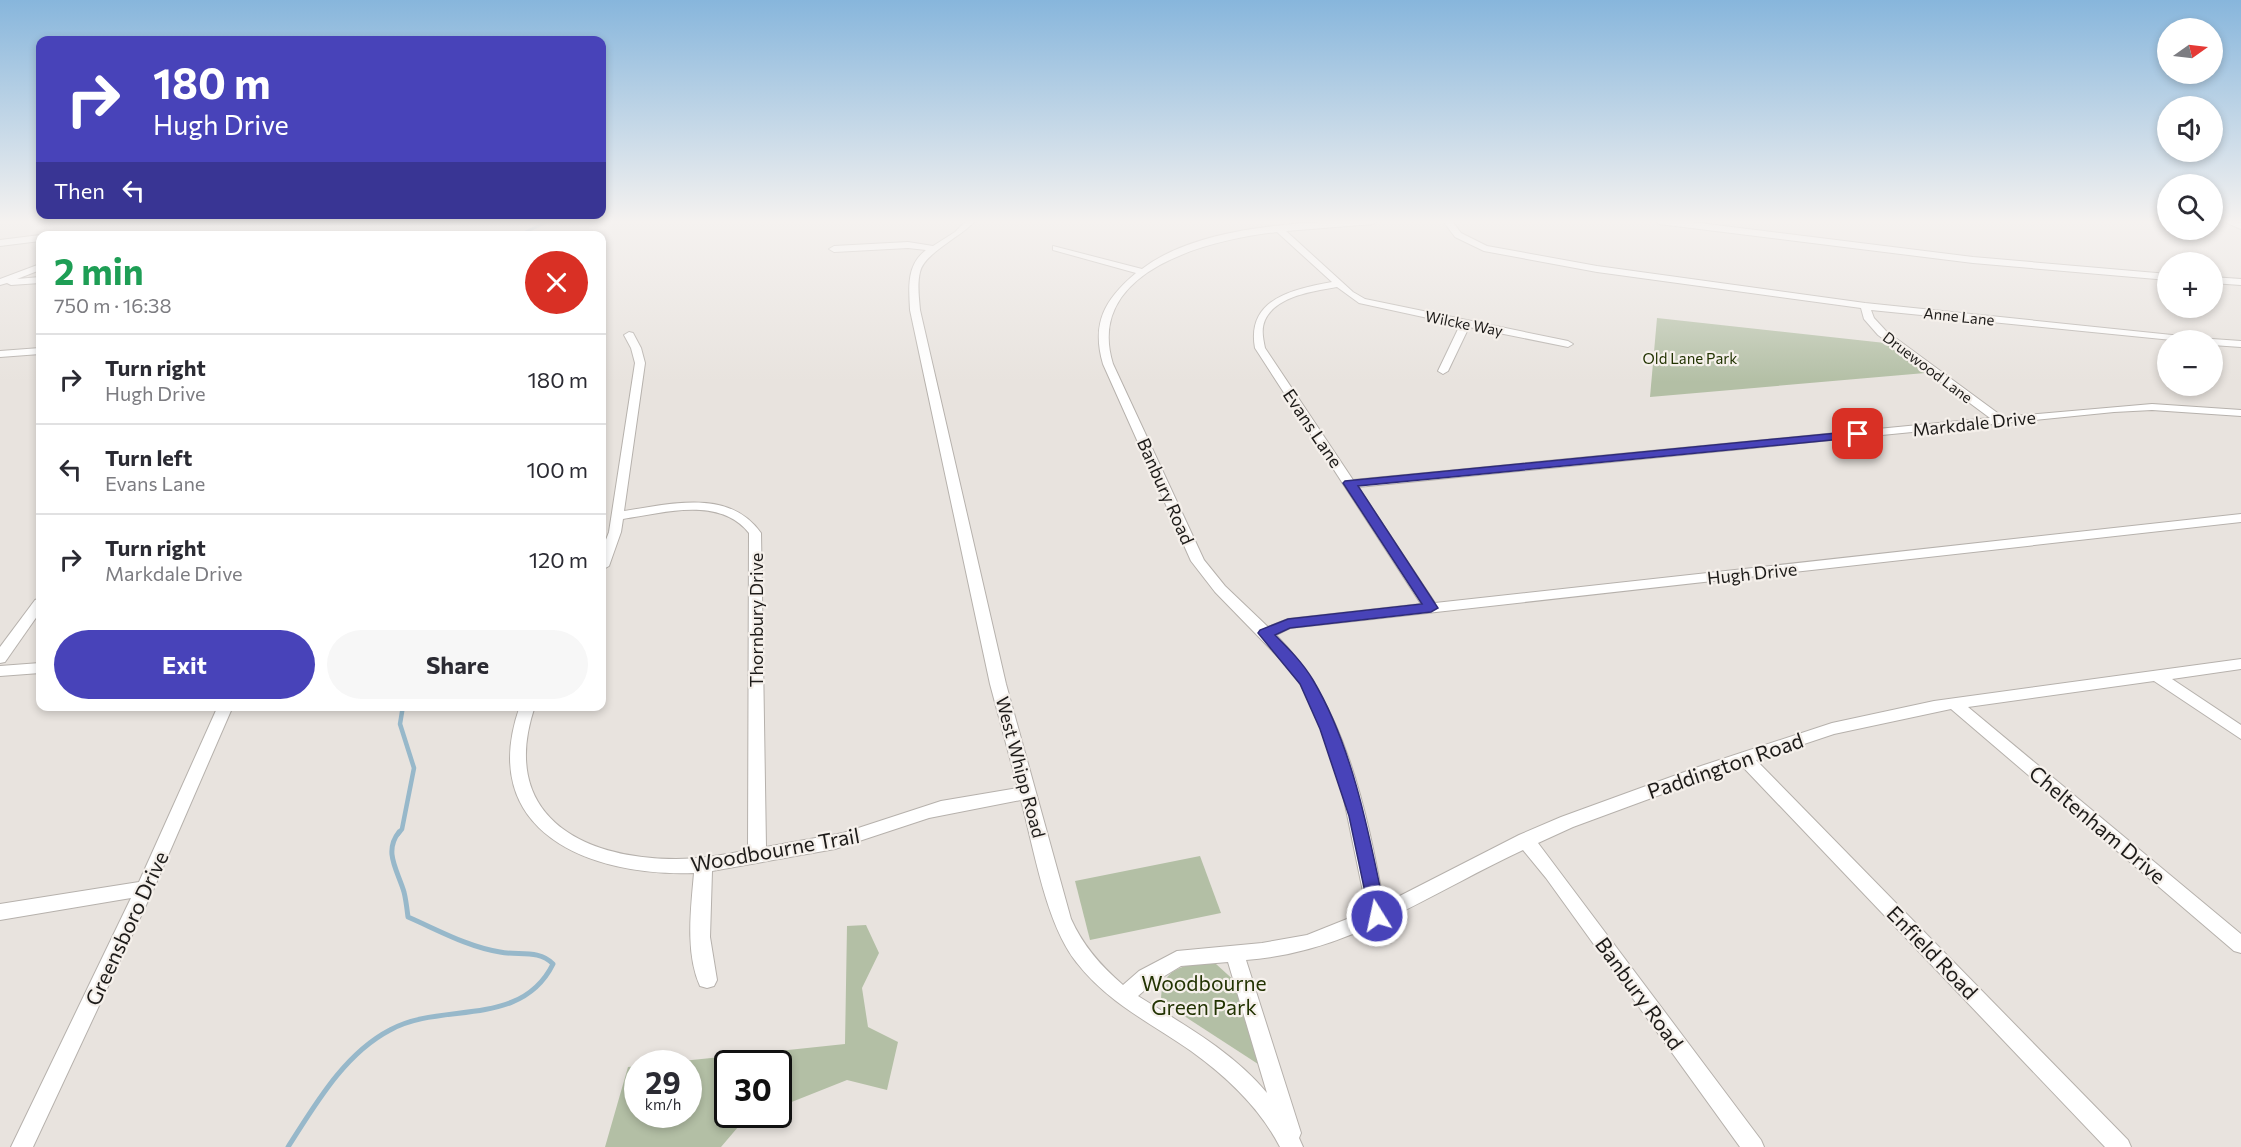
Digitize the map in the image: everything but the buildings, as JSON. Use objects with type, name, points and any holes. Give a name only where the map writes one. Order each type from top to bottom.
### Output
[{"type":"street","points":[[0,283],[21,275]]},
{"type":"street","name":"West Whipp Road","points":[[913,275],[918,331],[998,684],[1062,919],[1070,938],[1100,977],[1123,997],[1223,1062],[1244,1081],[1278,1121],[1293,1147]]},
{"type":"street","name":"Banbury Road","points":[[1139,275],[1120,292],[1108,310],[1103,327],[1104,352],[1198,561],[1218,588],[1290,658],[1307,682],[1328,729],[1357,816],[1377,916]]},
{"type":"street","name":"Wilcke Way","points":[[1328,275],[1354,297],[1371,304],[1568,344]]},
{"type":"street","name":"Anne Lane","points":[[1634,275],[1865,306],[2157,336]]},
{"type":"street","points":[[2140,275],[2157,276]]},
{"type":"street","points":[[0,283],[36,280]]},
{"type":"street","points":[[2223,281],[2241,282]]},
{"type":"street","name":"Evans Lane","points":[[1338,284],[1304,290],[1275,303],[1259,321],[1256,339],[1431,608]]},
{"type":"street","name":"Druewood Lane","points":[[1865,306],[1869,319],[1882,333],[2000,420]]},
{"type":"street","points":[[1443,371],[1466,324]]},
{"type":"street","points":[[606,557],[612,544],[618,516],[640,363],[639,355],[628,335]]},
{"type":"street","points":[[2223,343],[2241,344]]},
{"type":"street","points":[[0,354],[36,351]]},
{"type":"street","name":"Markdale Drive","points":[[1350,483],[2152,407],[2241,413]]},
{"type":"street","name":"Thornbury Drive","points":[[618,516],[684,508],[717,508],[743,518],[755,533],[757,855]]},
{"type":"street","name":"Hugh Drive","points":[[1266,633],[1288,624],[2241,518]]},
{"type":"street","points":[[0,658],[36,608]]},
{"type":"street","name":"Paddington Road","points":[[1235,954],[1307,943],[1357,926],[1526,840],[1624,800],[1832,729],[1924,708],[2241,664]]},
{"type":"street","points":[[0,671],[36,668]]},
{"type":"street","points":[[2156,675],[2241,733]]},
{"type":"street","name":"Cheltenham Drive","points":[[1955,704],[2241,945]]},
{"type":"street","name":"Greensboro Drive","points":[[22,1147],[145,888],[224,711]]},
{"type":"street","name":"Woodbourne Trail","points":[[526,711],[518,738],[517,774],[523,791],[542,822],[567,840],[588,850],[640,864],[704,864],[839,841],[902,819],[966,802],[1028,793]]},
{"type":"street","name":"Enfield Road","points":[[1744,758],[2120,1147]]},
{"type":"street","name":"Banbury Road","points":[[1526,840],[1753,1147]]},
{"type":"street","points":[[704,864],[699,928],[701,955],[707,980]]},
{"type":"street","points":[[0,912],[145,888]]},
{"type":"street","points":[[1123,997],[1146,977],[1177,959],[1235,954],[1293,1147]]},
{"type":"green space","name":"Old Lane Park","points":[[1657,318],[1885,343],[1925,373],[1650,397]]},
{"type":"green space","points":[[1200,856],[1221,913],[1090,940],[1075,881]]},
{"type":"green space","points":[[866,925],[879,953],[862,988],[868,1027],[898,1042],[887,1090],[847,1080],[792,1102],[792,1050],[788,1050],[845,1044],[847,926]]},
{"type":"green space","name":"Woodbourne Green Park","points":[[1196,963],[1216,964],[1238,984],[1262,1057],[1258,1064],[1161,1001],[1166,979],[1174,971]]},
{"type":"green space","points":[[714,1058],[714,1128],[737,1128],[721,1147],[605,1147],[624,1081],[624,1128],[702,1128],[702,1059]]},
{"type":"waterway","points":[[398,834],[402,829],[414,768],[400,724],[402,711]]},
{"type":"waterway","points":[[288,1147],[332,1082],[358,1052],[374,1040],[390,1030],[411,1022],[501,1006],[521,998],[539,984],[553,964],[541,956],[488,950],[408,917],[404,892],[392,854],[394,839],[399,832]]},
{"type":"route","points":[[1377,916],[1357,816],[1346,776],[1328,729],[1307,682],[1296,666],[1266,633],[1281,625],[1431,608],[1350,483],[1858,434]]}]
